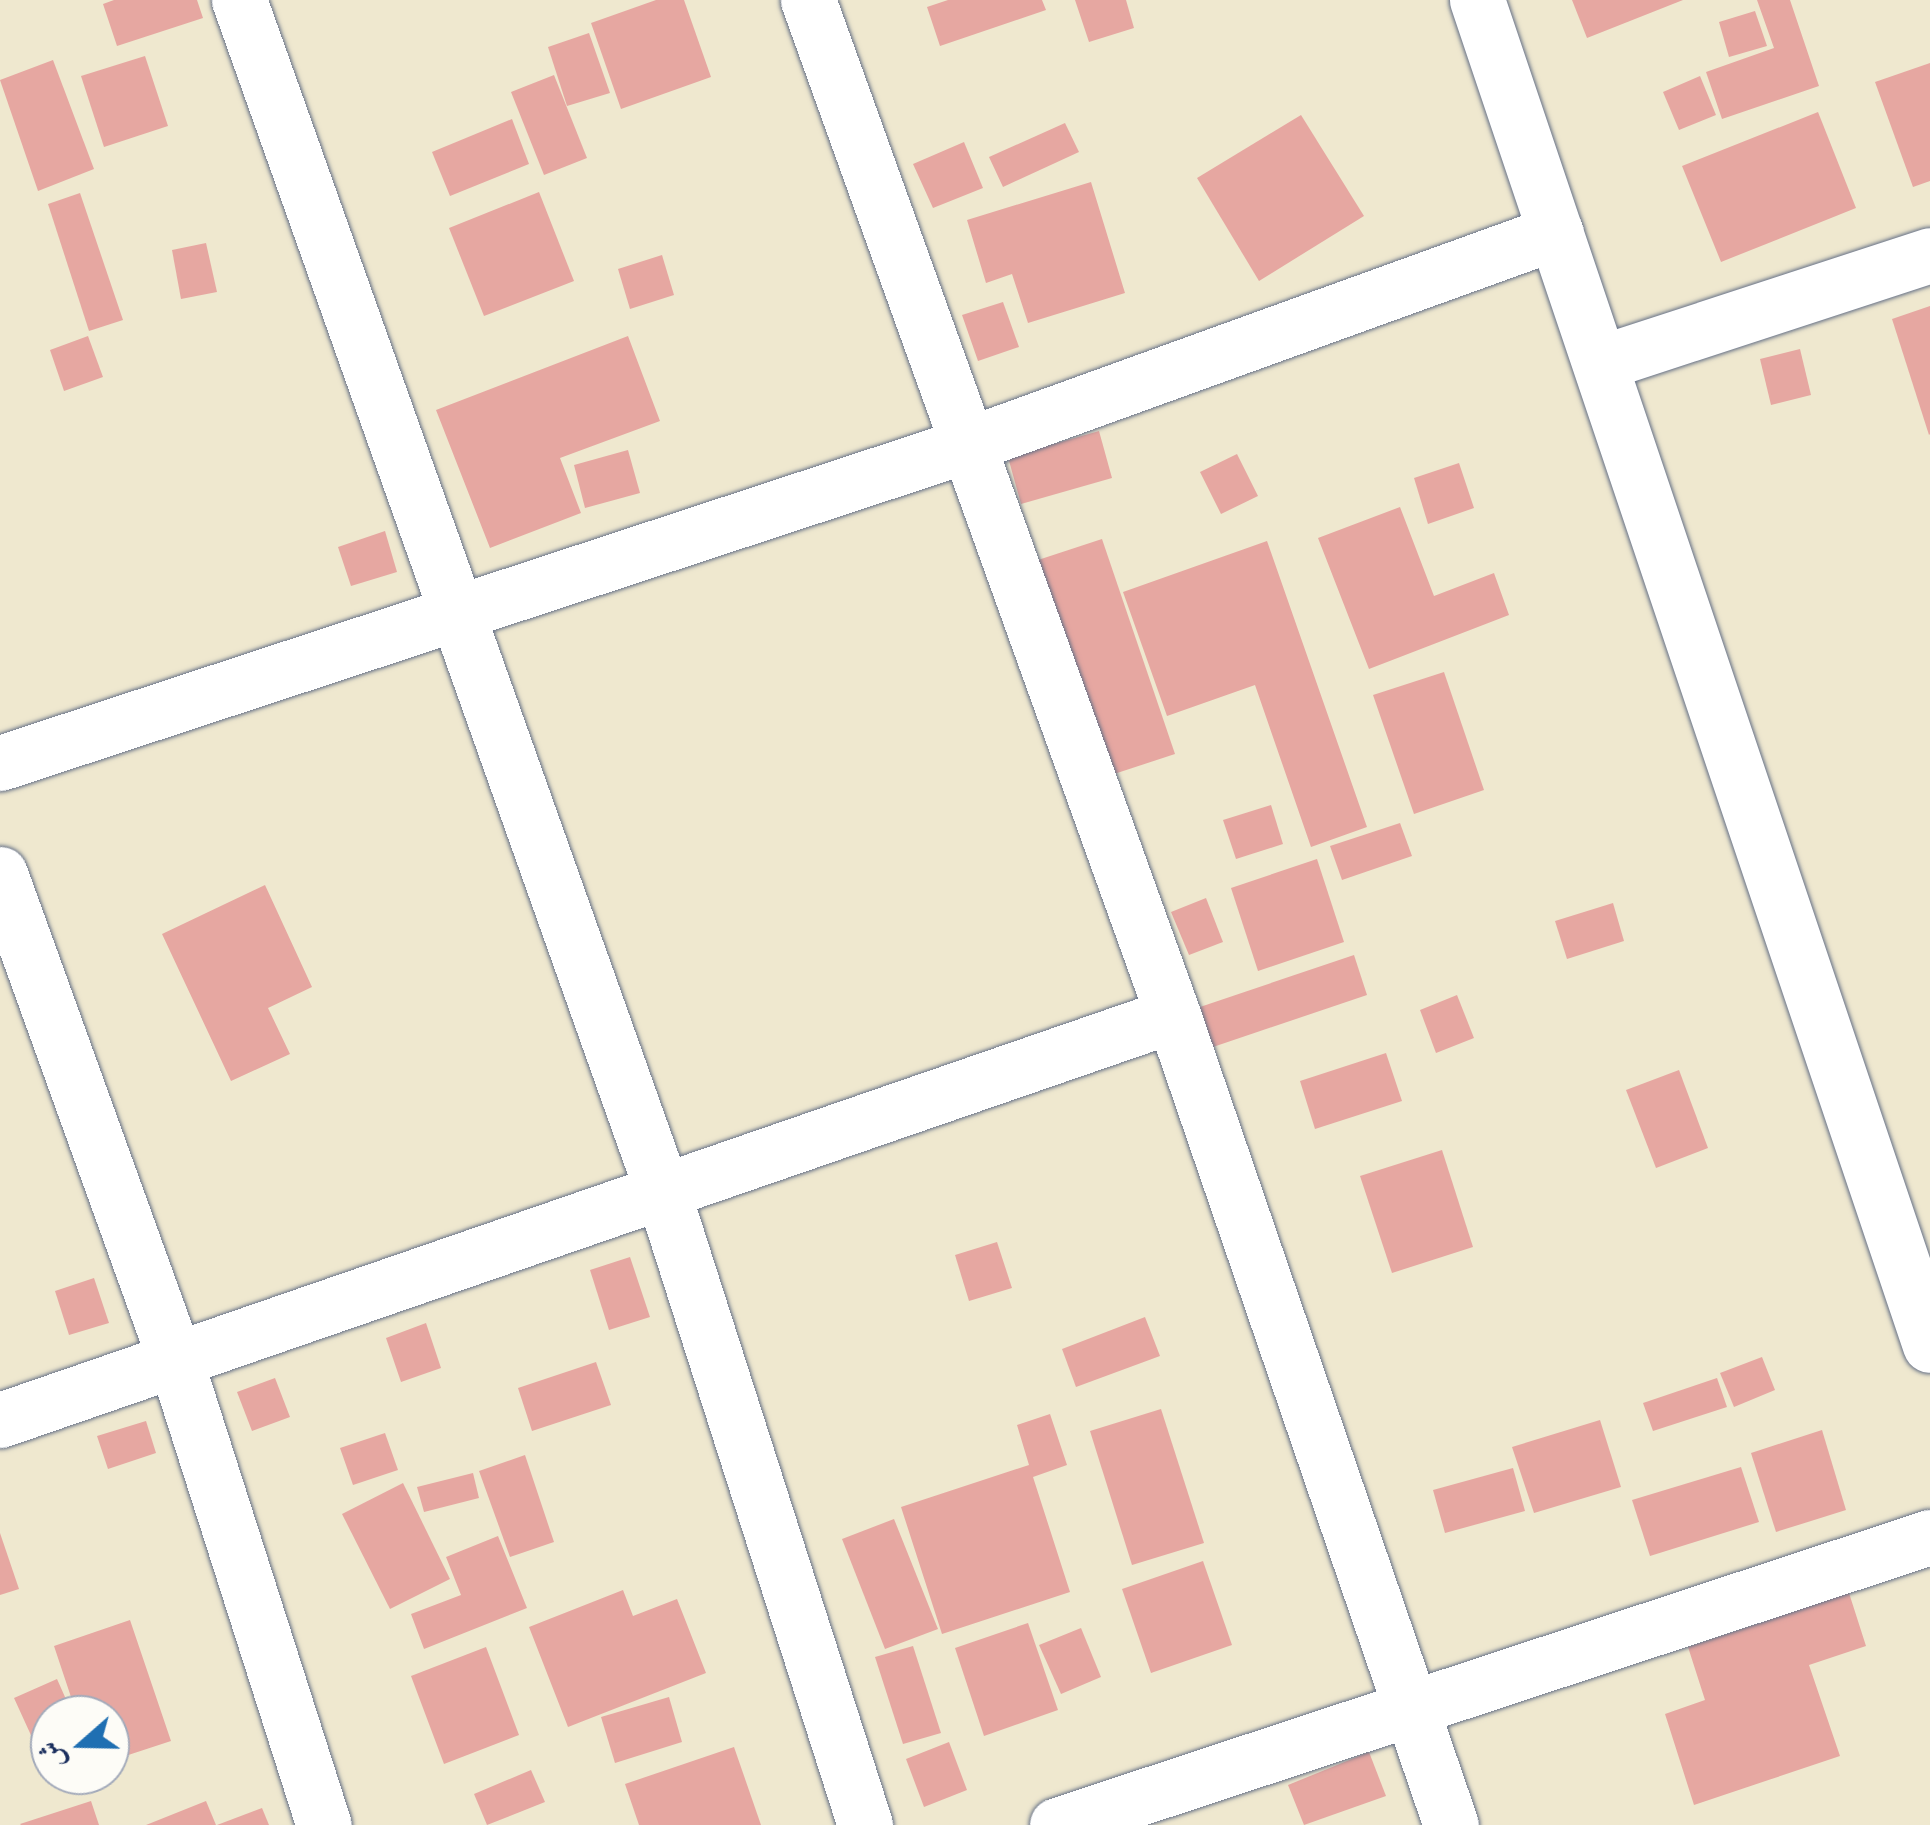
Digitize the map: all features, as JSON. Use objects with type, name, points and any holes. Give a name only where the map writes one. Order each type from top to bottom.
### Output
[{"type":"street","points":[[239,0],[454,616],[662,1190],[865,1825]]},
{"type":"street","points":[[808,0],[1173,1015],[1451,1825]]},
{"type":"street","points":[[1476,0],[1603,362],[1927,1328]]},
{"type":"street","points":[[0,763],[967,445],[1556,232]]},
{"type":"street","points":[[1603,362],[1930,254]]},
{"type":"street","points":[[0,874],[175,1359],[324,1825]]},
{"type":"street","points":[[0,1420],[1173,1015]]},
{"type":"street","points":[[1057,1825],[1930,1537]]},
{"type":"building","points":[[114,0],[197,0],[203,18],[117,46],[103,4]]},
{"type":"building","points":[[656,0],[684,0],[711,77],[621,109],[591,23]]},
{"type":"building","points":[[948,0],[1042,0],[1046,10],[940,46],[927,7]]},
{"type":"building","points":[[1075,0],[1126,0],[1134,28],[1089,42]]},
{"type":"building","points":[[1572,0],[1683,0],[1587,38]]},
{"type":"building","points":[[1757,0],[1790,0],[1819,86],[1722,119],[1706,72],[1774,48]]},
{"type":"building","points":[[1755,11],[1767,46],[1729,57],[1719,22]]},
{"type":"building","points":[[589,33],[610,93],[567,106],[548,47]]},
{"type":"building","points":[[145,56],[168,126],[104,147],[81,76]]},
{"type":"building","points":[[53,60],[94,169],[38,191],[0,80]]},
{"type":"building","points":[[1930,63],[1930,181],[1913,187],[1875,82]]},
{"type":"building","points":[[554,75],[587,158],[544,175],[511,92]]},
{"type":"building","points":[[1700,76],[1716,115],[1679,130],[1663,92]]},
{"type":"building","points":[[1818,112],[1856,208],[1721,262],[1682,166]]},
{"type":"building","points":[[1301,115],[1364,216],[1259,281],[1197,178]]},
{"type":"building","points":[[512,119],[529,164],[450,196],[432,152]]},
{"type":"building","points":[[1065,123],[1079,152],[1003,187],[989,157]]},
{"type":"building","points":[[964,142],[983,188],[933,208],[913,164]]},
{"type":"building","points":[[1091,182],[1125,293],[1028,323],[1012,274],[986,283],[967,220]]},
{"type":"building","points":[[539,192],[574,281],[484,316],[449,228]]},
{"type":"building","points":[[80,193],[123,320],[89,331],[48,204]]},
{"type":"building","points":[[206,243],[217,292],[181,299],[172,250]]},
{"type":"building","points":[[662,255],[674,295],[630,309],[618,269]]},
{"type":"building","points":[[1003,302],[1019,347],[978,361],[962,315]]},
{"type":"building","points":[[1930,306],[1930,434],[1929,435],[1892,319]]},
{"type":"building","points":[[88,336],[103,377],[64,391],[50,350]]},
{"type":"building","points":[[628,336],[660,421],[560,458],[581,513],[490,548],[436,410]]},
{"type":"building","points":[[1800,349],[1811,395],[1771,405],[1760,359]]},
{"type":"building","points":[[1099,431],[1112,478],[1021,504],[1008,457]]},
{"type":"building","points":[[628,450],[640,493],[585,508],[574,465]]},
{"type":"building","points":[[1237,454],[1258,496],[1221,514],[1200,472]]},
{"type":"building","points":[[1459,463],[1474,508],[1428,524],[1414,478]]},
{"type":"building","points":[[1400,507],[1434,596],[1494,573],[1509,615],[1369,669],[1318,538]]},
{"type":"building","points":[[385,531],[397,572],[351,586],[338,547]]},
{"type":"building","points":[[1102,539],[1175,754],[1111,775],[1038,560]]},
{"type":"building","points":[[1267,541],[1367,827],[1311,847],[1255,685],[1167,716],[1123,592]]},
{"type":"building","points":[[1444,672],[1484,790],[1414,814],[1373,695]]},
{"type":"building","points":[[1271,805],[1283,844],[1236,859],[1223,820]]},
{"type":"building","points":[[1400,823],[1412,856],[1342,880],[1330,846]]},
{"type":"building","points":[[1317,859],[1344,942],[1258,971],[1231,888]]},
{"type":"building","points":[[265,885],[312,987],[268,1008],[290,1054],[231,1081],[162,934]]},
{"type":"building","points":[[1206,898],[1223,942],[1189,955],[1171,912]]},
{"type":"building","points":[[1613,903],[1624,941],[1567,959],[1555,921]]},
{"type":"building","points":[[1354,955],[1367,995],[1213,1047],[1200,1007]]},
{"type":"building","points":[[1457,995],[1474,1038],[1436,1053],[1420,1010]]},
{"type":"building","points":[[1386,1053],[1402,1101],[1315,1129],[1300,1081]]},
{"type":"building","points":[[1679,1070],[1708,1148],[1656,1168],[1626,1090]]},
{"type":"building","points":[[1442,1150],[1473,1247],[1392,1273],[1360,1176]]},
{"type":"building","points":[[997,1242],[1012,1288],[969,1301],[955,1255]]},
{"type":"building","points":[[630,1257],[650,1317],[609,1330],[590,1270]]},
{"type":"building","points":[[94,1278],[109,1323],[69,1335],[55,1291]]},
{"type":"building","points":[[1145,1317],[1160,1356],[1076,1387],[1062,1349]]},
{"type":"building","points":[[426,1323],[441,1368],[401,1382],[386,1338]]},
{"type":"building","points":[[1762,1357],[1775,1390],[1734,1407],[1720,1373]]},
{"type":"building","points":[[596,1362],[611,1405],[532,1431],[518,1388]]},
{"type":"building","points":[[275,1378],[290,1417],[252,1431],[237,1392]]},
{"type":"building","points":[[1717,1378],[1727,1407],[1653,1431],[1643,1403]]},
{"type":"building","points":[[1161,1409],[1204,1543],[1132,1565],[1090,1431]]},
{"type":"building","points":[[1050,1414],[1067,1465],[1033,1477],[1070,1592],[942,1634],[901,1507],[1029,1465],[1017,1425]]},
{"type":"building","points":[[1600,1420],[1621,1487],[1534,1513],[1512,1447]]},
{"type":"building","points":[[146,1421],[156,1453],[108,1469],[97,1436]]},
{"type":"building","points":[[1822,1430],[1846,1510],[1776,1532],[1751,1453]]},
{"type":"building","points":[[385,1433],[398,1470],[353,1485],[340,1448]]},
{"type":"building","points":[[525,1455],[554,1542],[510,1557],[479,1471]]},
{"type":"building","points":[[1741,1467],[1759,1522],[1650,1556],[1632,1500]]},
{"type":"building","points":[[1513,1468],[1525,1511],[1445,1533],[1433,1490]]},
{"type":"building","points":[[473,1473],[479,1498],[424,1512],[417,1487]]},
{"type":"building","points":[[403,1483],[450,1579],[390,1609],[342,1514]]},
{"type":"building","points":[[894,1519],[938,1629],[885,1649],[842,1539]]},
{"type":"building","points":[[0,1533],[19,1589],[0,1595]]},
{"type":"building","points":[[498,1536],[527,1608],[424,1649],[411,1614],[461,1595],[446,1557]]},
{"type":"building","points":[[1203,1561],[1232,1645],[1151,1673],[1122,1589]]},
{"type":"building","points":[[623,1590],[633,1616],[677,1599],[706,1673],[568,1727],[529,1627]]},
{"type":"building","points":[[1849,1593],[1866,1646],[1809,1665],[1840,1756],[1694,1805],[1665,1714],[1705,1700],[1688,1647]]},
{"type":"building","points":[[130,1620],[171,1741],[130,1754],[130,1695],[70,1695],[54,1646]]},
{"type":"building","points":[[1028,1623],[1058,1710],[984,1736],[955,1648]]},
{"type":"building","points":[[1081,1628],[1101,1677],[1061,1694],[1039,1645]]},
{"type":"building","points":[[913,1646],[941,1733],[903,1744],[875,1657]]},
{"type":"building","points":[[486,1647],[519,1735],[444,1764],[411,1676]]},
{"type":"building","points":[[57,1679],[64,1695],[30,1695],[30,1733],[14,1698]]},
{"type":"building","points":[[669,1697],[682,1742],[615,1763],[601,1717]]},
{"type":"building","points":[[949,1742],[967,1790],[924,1807],[906,1759]]},
{"type":"building","points":[[734,1747],[761,1825],[639,1825],[625,1784]]},
{"type":"building","points":[[1369,1752],[1386,1796],[1304,1825],[1288,1785]]},
{"type":"building","points":[[531,1770],[545,1802],[487,1825],[474,1794]]},
{"type":"building","points":[[91,1801],[99,1825],[20,1824]]},
{"type":"building","points":[[206,1801],[216,1825],[146,1825]]},
{"type":"building","points":[[262,1808],[269,1825],[217,1825]]}]
